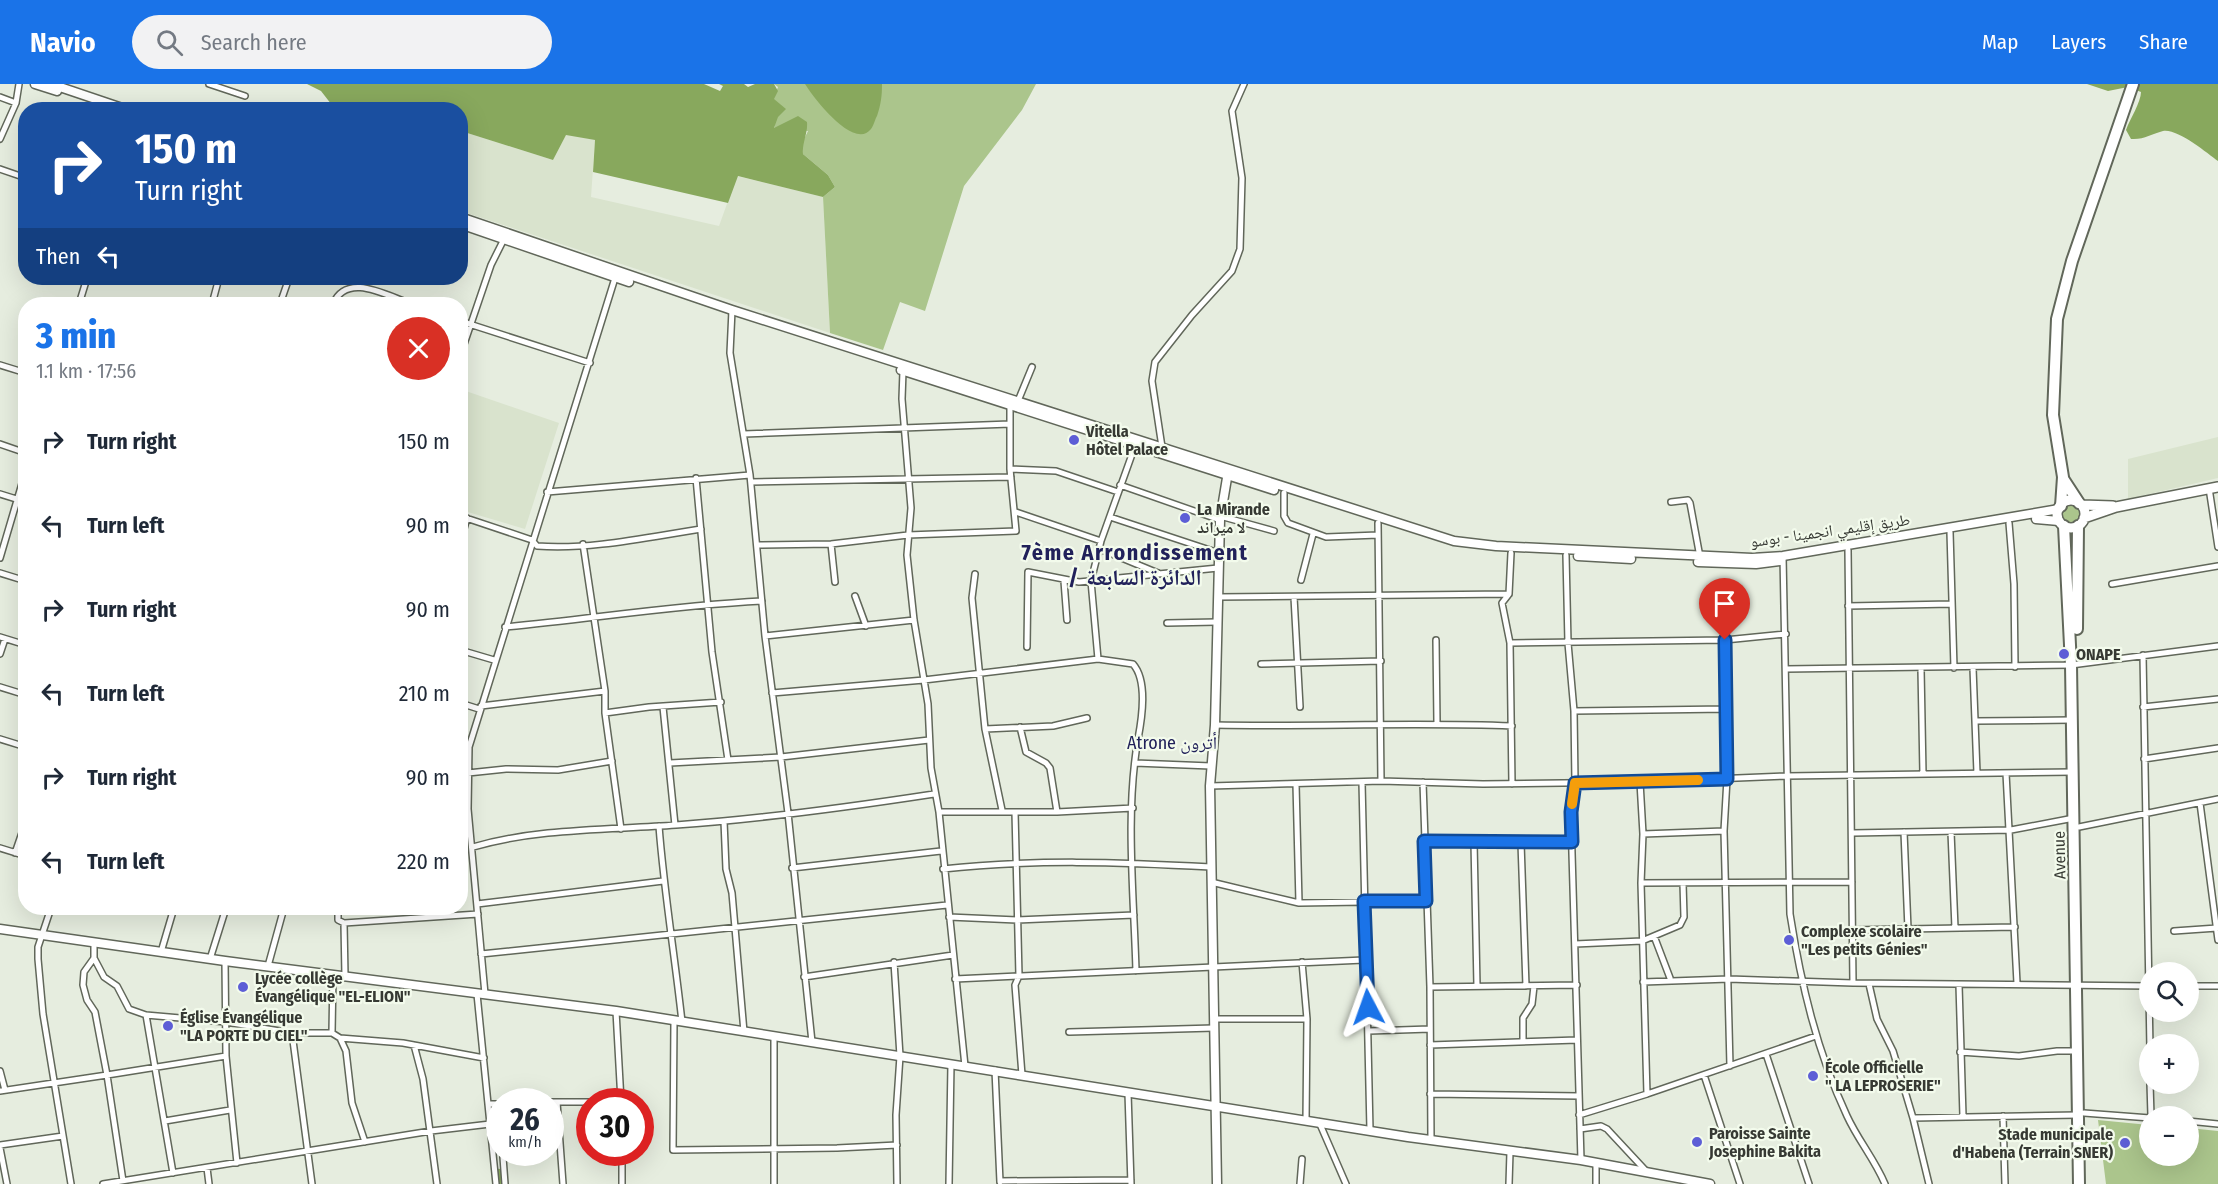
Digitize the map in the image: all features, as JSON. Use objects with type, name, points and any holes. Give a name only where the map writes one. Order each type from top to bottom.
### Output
[{"type":"highway","points":[[2060,507],[2063,477],[2054,415],[2055,334],[2060,305],[2083,225],[2133,84]]},
{"type":"highway","points":[[2063,477],[2080,504]]},
{"type":"highway","points":[[2079,1184],[2081,1114],[2074,665],[2081,522]]},
{"type":"highway","name":"Avenue","points":[[2062,523],[2068,562],[2074,665],[2072,720],[2076,822]]},
{"type":"highway","points":[[2079,983],[2078,1052],[2085,1184]]},
{"type":"main road","points":[[35,84],[87,102]]},
{"type":"main road","points":[[51,84],[104,102]]},
{"type":"main road","points":[[468,221],[615,278],[1162,447],[1284,493],[1463,549],[1511,553],[1605,555]]},
{"type":"main road","points":[[468,226],[505,236],[1010,407],[1464,544],[1605,555]]},
{"type":"main road","points":[[1217,1184],[1210,786],[1215,725],[1220,518],[1228,472]]},
{"type":"main road","points":[[2116,507],[2080,504],[2072,501],[2060,507],[2062,523],[2081,522],[2116,507],[2214,488]]},
{"type":"main road","points":[[2080,504],[2081,522]]},
{"type":"main road","name":"طريق إقليمي انجمينا - بوسو","points":[[1605,555],[1784,558],[2060,507]]},
{"type":"main road","name":"طريق إقليمي انجمينا - بوسو","points":[[1605,555],[1723,564],[1848,550],[2009,523],[2043,519],[2062,523]]},
{"type":"main road","points":[[0,929],[225,961],[616,1011],[1305,1121],[1510,1152],[1596,1162],[1710,1184]]},
{"type":"street","points":[[0,139],[16,103],[19,84]]},
{"type":"street","points":[[209,84],[245,96]]},
{"type":"street","points":[[1162,447],[1152,381],[1155,362],[1192,315],[1232,271],[1240,249],[1242,178],[1232,111],[1244,84]]},
{"type":"street","points":[[0,97],[16,103]]},
{"type":"street","points":[[0,169],[18,175]]},
{"type":"street","points":[[468,333],[505,236]]},
{"type":"street","points":[[487,1088],[481,994],[482,954],[468,810],[469,747],[494,660],[590,363],[615,278]]},
{"type":"street","points":[[339,297],[345,289],[357,286],[391,297]]},
{"type":"street","points":[[731,312],[730,353],[751,478],[765,636],[788,813],[812,1042]]},
{"type":"street","points":[[468,323],[590,363]]},
{"type":"street","points":[[0,364],[18,370]]},
{"type":"street","points":[[1018,401],[1032,367]]},
{"type":"street","points":[[903,371],[904,430],[911,508],[907,555],[914,620],[924,680],[934,794],[939,812],[941,851],[965,1066]]},
{"type":"street","points":[[757,545],[831,544],[908,535],[1016,531],[1016,512],[1010,470],[1010,407]]},
{"type":"street","points":[[744,434],[904,430],[1010,424]]},
{"type":"street","points":[[0,444],[18,450]]},
{"type":"street","points":[[1098,659],[1091,581],[1101,542],[1135,446]]},
{"type":"street","points":[[1010,470],[1046,469],[1118,492]]},
{"type":"street","points":[[547,492],[590,490],[696,478],[909,480],[1011,477]]},
{"type":"street","points":[[696,478],[712,652],[728,760]]},
{"type":"street","points":[[1120,485],[1220,518],[1274,531]]},
{"type":"street","points":[[2214,488],[2218,547]]},
{"type":"street","points":[[1284,493],[1284,516],[1288,524],[1313,534],[1334,538],[1378,536]]},
{"type":"street","points":[[0,494],[18,499],[0,558]]},
{"type":"street","points":[[1671,502],[1688,500],[1690,503],[1700,557]]},
{"type":"street","points":[[1016,512],[1101,542]]},
{"type":"street","points":[[1110,517],[1219,553]]},
{"type":"street","points":[[468,518],[532,540],[537,546],[583,544],[701,529]]},
{"type":"street","points":[[1378,523],[1377,595],[1382,723],[1381,782]]},
{"type":"street","points":[[2009,523],[2014,584],[2015,667]]},
{"type":"street","points":[[1950,532],[1954,669]]},
{"type":"street","points":[[1301,580],[1313,534]]},
{"type":"street","points":[[583,544],[605,691],[605,713],[621,829]]},
{"type":"street","points":[[831,544],[835,582]]},
{"type":"street","points":[[1100,549],[1160,574]]},
{"type":"street","points":[[1848,550],[1853,983]]},
{"type":"street","points":[[1511,553],[1509,594],[1502,603],[1510,643],[1512,784]]},
{"type":"street","points":[[1566,555],[1568,643],[1574,711],[1575,783],[1571,812],[1581,1160]]},
{"type":"street","points":[[1784,558],[1790,914],[1802,982],[1816,1036],[1847,1117],[1885,1184]]},
{"type":"street","points":[[2112,584],[2218,566]]},
{"type":"street","points":[[1027,647],[1028,572],[1064,581],[1091,581],[1218,568]]},
{"type":"street","points":[[0,573],[18,578]]},
{"type":"street","points":[[975,574],[972,598],[985,729],[1002,810]]},
{"type":"street","points":[[1064,581],[1066,620]]},
{"type":"street","points":[[1218,597],[1509,594]]},
{"type":"street","points":[[855,596],[866,626]]},
{"type":"street","points":[[1294,597],[1300,707]]},
{"type":"street","points":[[505,627],[595,619],[708,603],[762,601]]},
{"type":"street","points":[[1848,606],[1952,604]]},
{"type":"street","points":[[765,636],[914,620]]},
{"type":"street","points":[[1167,624],[1217,622]]},
{"type":"street","points":[[1510,643],[1725,640],[1786,634]]},
{"type":"street","points":[[0,654],[3,638],[18,643]]},
{"type":"street","points":[[1436,640],[1437,723]]},
{"type":"street","points":[[1725,640],[1727,779],[1724,831],[1730,1066]]},
{"type":"street","points":[[1786,669],[1954,669],[2074,665],[2218,646]]},
{"type":"street","points":[[468,652],[494,660]]},
{"type":"street","points":[[2143,656],[2148,962]]},
{"type":"street","points":[[772,693],[924,680],[1098,659],[1132,664],[1139,672],[1141,719],[1135,763],[1132,862],[1136,971]]},
{"type":"street","points":[[1261,664],[1380,661]]},
{"type":"street","points":[[1973,668],[1977,773]]},
{"type":"street","points":[[1921,669],[1923,774]]},
{"type":"street","points":[[0,687],[18,693]]},
{"type":"street","points":[[468,705],[480,707],[605,691]]},
{"type":"street","points":[[2143,707],[2218,699]]},
{"type":"street","points":[[605,713],[721,702]]},
{"type":"street","points":[[663,707],[675,825]]},
{"type":"street","points":[[1574,711],[1727,709]]},
{"type":"street","points":[[985,729],[1053,726],[1087,718]]},
{"type":"street","points":[[1975,721],[2072,720]]},
{"type":"street","points":[[1215,725],[1299,727],[1437,723],[1512,726]]},
{"type":"street","points":[[1020,727],[1026,752],[1046,763],[1050,768],[1057,812]]},
{"type":"street","points":[[0,739],[18,745]]},
{"type":"street","points":[[670,763],[781,757],[929,740]]},
{"type":"street","points":[[2144,759],[2218,748]]},
{"type":"street","points":[[468,773],[506,769],[558,770],[612,761]]},
{"type":"street","points":[[1135,763],[1211,766]]},
{"type":"street","points":[[1210,786],[1362,782],[1512,784],[1640,782],[1787,776],[2073,772]]},
{"type":"street","points":[[2006,773],[2011,830],[2017,983]]},
{"type":"street","points":[[1362,782],[1364,960],[1369,1031],[1370,1130]]},
{"type":"street","points":[[1424,782],[1430,987],[1431,1140]]},
{"type":"street","points":[[1640,782],[1643,834],[1641,883],[1647,1094]]},
{"type":"street","points":[[1296,783],[1299,903]]},
{"type":"street","points":[[473,847],[566,832],[724,821],[934,794]]},
{"type":"street","points":[[1853,833],[2011,830],[2145,813],[2218,799]]},
{"type":"street","points":[[2200,802],[2218,940]]},
{"type":"street","points":[[939,812],[1002,810],[1057,812],[1134,808]]},
{"type":"street","points":[[1015,812],[1019,976],[1015,985],[1022,1075]]},
{"type":"street","points":[[724,821],[726,869],[735,927],[744,1032]]},
{"type":"street","points":[[659,826],[663,881],[673,933],[678,1022],[673,1150],[897,1145]]},
{"type":"street","points":[[1643,834],[1724,831]]},
{"type":"street","points":[[1905,832],[1908,929]]},
{"type":"street","points":[[1951,832],[1955,928]]},
{"type":"street","points":[[1424,841],[1572,842]]},
{"type":"street","points":[[1474,842],[1477,986]]},
{"type":"street","points":[[1521,843],[1526,986]]},
{"type":"street","points":[[15,853],[18,844]]},
{"type":"street","points":[[0,848],[18,854]]},
{"type":"street","points":[[792,868],[941,851]]},
{"type":"street","points":[[943,869],[1132,862],[1211,867]]},
{"type":"street","points":[[477,904],[663,881]]},
{"type":"street","points":[[1212,882],[1299,903],[1426,901]]},
{"type":"street","points":[[1641,883],[1852,882]]},
{"type":"street","points":[[1641,883],[1727,883]]},
{"type":"street","points":[[1575,944],[1642,941],[1683,923],[1683,883]]},
{"type":"street","points":[[482,954],[947,905]]},
{"type":"street","points":[[468,915],[478,914]]},
{"type":"street","points":[[49,915],[38,959],[53,1084],[70,1184]]},
{"type":"street","points":[[161,952],[172,915]]},
{"type":"street","points":[[210,959],[224,915]]},
{"type":"street","points":[[268,966],[282,915]]},
{"type":"street","points":[[338,915],[338,920],[344,923],[463,915]]},
{"type":"street","points":[[948,917],[1017,920],[1134,915]]},
{"type":"street","points":[[344,923],[345,976]]},
{"type":"street","points":[[1852,930],[2015,927]]},
{"type":"street","points":[[2174,931],[2217,928]]},
{"type":"street","points":[[1654,936],[1670,978]]},
{"type":"street","points":[[94,942],[94,958],[104,977],[117,986],[129,1009],[146,1016],[226,1022],[292,1033],[332,1033],[340,1038],[414,1045],[484,1058]]},
{"type":"street","points":[[804,977],[953,956]]},
{"type":"street","points":[[94,958],[84,972],[83,985],[87,1000],[95,1012],[123,1181]]},
{"type":"street","points":[[955,979],[1364,960]]},
{"type":"street","points":[[225,961],[225,1056],[237,1163]]},
{"type":"street","points":[[1302,962],[1307,1019],[1305,1121]]},
{"type":"street","points":[[894,963],[900,1056],[896,1115],[897,1184]]},
{"type":"street","points":[[332,1033],[333,974]]},
{"type":"street","points":[[1643,982],[1729,979],[1869,984],[2079,983],[2139,986]]},
{"type":"street","points":[[1869,984],[1877,1019],[1893,1051],[1929,1184]]},
{"type":"street","points":[[1959,984],[1963,1116]]},
{"type":"street","points":[[1430,987],[1577,985]]},
{"type":"street","points":[[1523,1042],[1523,1018],[1532,1004],[1534,986]]},
{"type":"street","points":[[2199,986],[2218,986]]},
{"type":"street","points":[[616,1011],[620,1088]]},
{"type":"street","points":[[146,1016],[157,1067],[173,1173]]},
{"type":"street","points":[[1069,1032],[1307,1019]]},
{"type":"street","points":[[1369,1031],[1430,1029]]},
{"type":"street","points":[[292,1033],[312,1184]]},
{"type":"street","points":[[1579,1115],[1816,1036]]},
{"type":"street","points":[[774,1037],[774,1184]]},
{"type":"street","points":[[340,1038],[346,1051],[352,1103],[365,1142]]},
{"type":"street","points":[[1430,1045],[1577,1040]]},
{"type":"street","points":[[414,1045],[431,1131],[437,1184]]},
{"type":"street","points":[[1960,1052],[2019,1056],[2047,1052],[2078,1052]]},
{"type":"street","points":[[1766,1054],[1809,1184]]},
{"type":"street","points":[[0,1071],[2,1091],[225,1056]]},
{"type":"street","points":[[948,1184],[951,1064]]},
{"type":"street","points":[[995,1070],[1000,1182],[1131,1182],[1128,1093]]},
{"type":"street","points":[[1704,1075],[1740,1184]]},
{"type":"street","points":[[1430,1094],[1579,1096]]},
{"type":"street","points":[[165,1121],[230,1110]]},
{"type":"street","points":[[1913,1118],[2081,1114],[2139,1117]]},
{"type":"street","points":[[2003,1116],[2005,1184]]},
{"type":"street","points":[[1319,1122],[1346,1184]]},
{"type":"street","points":[[2199,1122],[2218,1124]]},
{"type":"street","points":[[103,1184],[431,1131],[486,1124]]},
{"type":"street","points":[[1580,1129],[1601,1126],[1607,1129],[1647,1172]]},
{"type":"street","points":[[7,1184],[0,1146],[63,1136]]},
{"type":"street","points":[[1509,1184],[1510,1152]]},
{"type":"street","points":[[1300,1184],[1302,1159]]},
{"type":"street","points":[[1596,1162],[1596,1184]]},
{"type":"street","points":[[494,1166],[496,1184]]},
{"type":"street","points":[[504,1166],[505,1184]]},
{"type":"street","points":[[561,1166],[563,1184]]},
{"type":"street","points":[[622,1166],[622,1184]]},
{"type":"street","points":[[207,1168],[209,1184]]},
{"type":"shaded area","points":[[307,84],[704,84],[720,91],[723,86],[719,84],[744,84],[748,87],[755,84],[774,84],[778,91],[774,99],[786,109],[778,117],[774,128],[798,116],[807,122],[803,154],[828,175],[835,187],[823,197],[738,176],[728,203],[593,172],[595,140],[566,135],[553,160],[468,133],[468,102],[330,102],[321,91]]},
{"type":"shaded area","points":[[774,84],[1036,84],[1022,110],[964,186],[925,311],[900,302],[883,350],[830,333],[823,197],[835,187],[828,175],[803,154],[802,143],[808,131],[774,129],[778,104],[773,99],[778,87]]},
{"type":"shaded area","points":[[805,84],[882,84],[879,108],[871,129],[864,134],[845,128],[825,110]]},
{"type":"shaded area","points":[[2087,84],[2218,84],[2218,161],[2192,142],[2169,131],[2140,139],[2131,139],[2126,130],[2141,92],[2128,87],[2108,91]]},
{"type":"shaded area","points":[[468,133],[553,160],[566,134],[595,140],[591,197],[719,226],[737,176],[823,197],[830,333],[468,213]]},
{"type":"shaded area","points":[[468,392],[559,423],[525,529],[468,512]]},
{"type":"shaded area","points":[[2218,437],[2218,478],[2128,499],[2128,459]]},
{"type":"shaded area","points":[[2071,503],[2079,506],[2082,514],[2079,522],[2071,525],[2063,522],[2060,514],[2063,506]]},
{"type":"shaded area","name":"Stade municipale d'Habena (Terrain SNER)","points":[[2098,1120],[2139,1124],[2139,1166],[2199,1166],[2199,1129],[2218,1131],[2218,1184],[2106,1184]]},
{"type":"waterway","points":[[499,1171],[500,1184]]},
{"type":"slow traffic","points":[[1572,804],[1575,783],[1698,780]]},
{"type":"place","name":"Vitella Hôtel Palace","points":[[1074,440]]},
{"type":"place","name":"La Mirande لا ميراند","points":[[1185,518]]},
{"type":"place","name":"ONAPE","points":[[2064,654]]},
{"type":"place","name":"Complexe scolaire \"Les petits Génies\"","points":[[1789,940]]},
{"type":"place","name":"Lycée collège Évangélique \"EL-ELION\"","points":[[243,987]]},
{"type":"place","name":"Église Évangélique \"LA PORTE DU CIEL\"","points":[[168,1026]]},
{"type":"place","name":"École Officielle \" LA LEPROSERIE\"","points":[[1813,1076]]},
{"type":"place","name":"Paroisse Sainte Josephine Bakita","points":[[1697,1142]]},
{"type":"place","name":"Stade municipale d'Habena (Terrain SNER)","points":[[2125,1143]]},
{"type":"district","name":"7ème Arrondissement / الدائرة السابعة","points":[[1135,564]]},
{"type":"district","name":"Atrone أترون","points":[[1172,743]]},
{"type":"route","points":[[1368,1007],[1364,960],[1364,901],[1426,901],[1424,841],[1572,842],[1571,812],[1575,783],[1727,779],[1725,640]]}]
